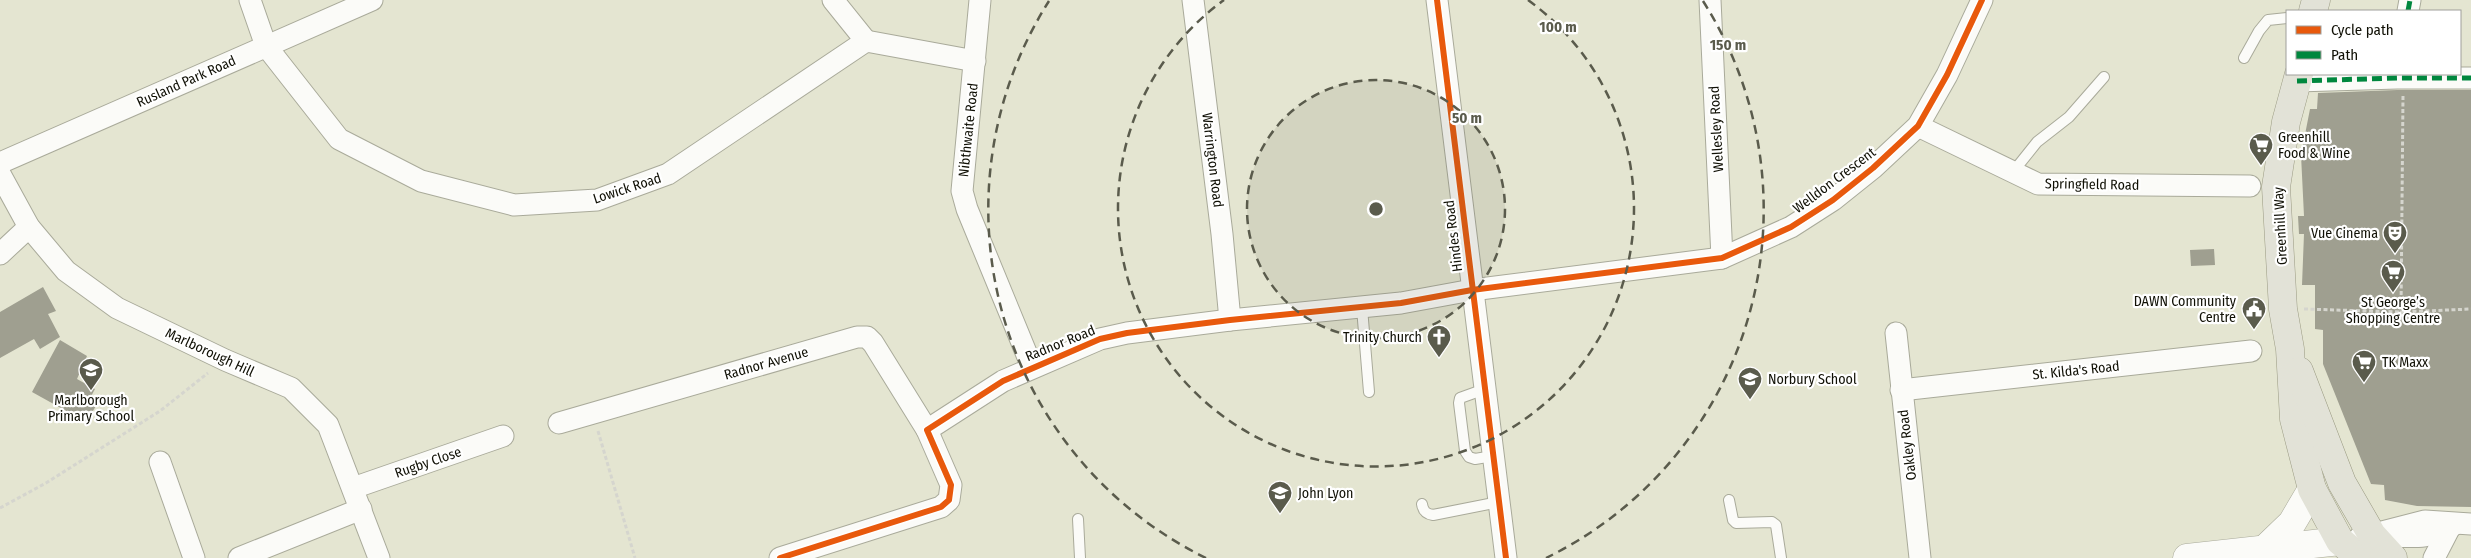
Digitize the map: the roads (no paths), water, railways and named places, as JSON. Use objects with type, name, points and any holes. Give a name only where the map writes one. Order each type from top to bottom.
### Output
[{"type":"main road","name":"Greenhill Way","points":[[2298,78],[2286,122],[2276,187],[2283,309],[2290,349],[2294,419],[2312,489],[2340,541],[2366,547],[2393,558]]},
{"type":"main road","name":"Greenhill Way","points":[[2290,349],[2366,547]]},
{"type":"street","name":"Lowick Road","points":[[250,0],[266,46],[340,139],[421,181],[514,204],[597,200],[668,174],[866,41]]},
{"type":"street","name":"Rusland Park Road","points":[[0,163],[372,0]]},
{"type":"street","points":[[833,0],[866,41],[975,61]]},
{"type":"street","name":"Nibthwaite Road","points":[[980,0],[962,191],[967,209],[1032,367]]},
{"type":"street","name":"Warrington Road","points":[[1193,0],[1222,234],[1230,320]]},
{"type":"street","name":"Hindes Road","points":[[1437,0],[1506,558]]},
{"type":"street","name":"Wellesley Road","points":[[1710,0],[1722,258]]},
{"type":"street","name":"Welldon Crescent","points":[[1472,290],[1722,258],[1791,227],[1833,200],[1873,168],[1918,126],[1947,75],[1982,0]]},
{"type":"street","points":[[2298,78],[2397,76],[2471,78]]},
{"type":"street","name":"Springfield Road","points":[[1918,126],[2038,184],[2250,186]]},
{"type":"street","name":"Marlborough Hill","points":[[0,174],[29,227],[66,271],[117,308],[225,360],[291,388],[328,425],[379,558]]},
{"type":"street","points":[[0,254],[29,227]]},
{"type":"street","name":"Radnor Road","points":[[927,430],[1003,381],[1100,339],[1127,333],[1230,320],[1362,308],[1472,290]]},
{"type":"street","name":"Oakley Road","points":[[1896,333],[1920,558]]},
{"type":"street","name":"Radnor Avenue","points":[[559,423],[857,336],[866,337],[873,343],[927,430]]},
{"type":"street","name":"St. Kilda's Road","points":[[1901,390],[2251,351]]},
{"type":"street","points":[[780,558],[941,507],[949,500],[951,485],[927,430]]},
{"type":"street","name":"Rugby Close","points":[[353,488],[503,436]]},
{"type":"street","points":[[160,462],[194,558]]},
{"type":"street","points":[[2266,548],[2292,523],[2312,489]]},
{"type":"street","points":[[239,558],[361,509]]},
{"type":"street","points":[[2366,547],[2422,538],[2458,526]]},
{"type":"street","points":[[2434,558],[2458,526]]},
{"type":"street","points":[[2187,558],[2340,541]]},
{"type":"lane","points":[[2244,58],[2259,31],[2268,20],[2286,18]]},
{"type":"lane","points":[[2012,172],[2037,142],[2068,118],[2104,76]]},
{"type":"lane","points":[[1362,308],[1369,392]]},
{"type":"lane","points":[[1729,500],[1733,520],[1736,523],[1772,522],[1776,525],[1781,558]]},
{"type":"lane","points":[[1422,504],[1427,514],[1433,515],[1499,502]]},
{"type":"lane","points":[[1078,519],[1080,558]]},
{"type":"place","name":"Greenhill Food & Wine","points":[[2261,166]]},
{"type":"place","name":"Vue Cinema","points":[[2395,254]]},
{"type":"place","name":"St George’s Shopping Centre","points":[[2393,293]]},
{"type":"place","name":"DAWN Community Centre","points":[[2254,330]]},
{"type":"place","name":"Trinity Church","points":[[1439,358]]},
{"type":"place","name":"TK Maxx","points":[[2364,383]]},
{"type":"place","name":"Marlborough Primary School","points":[[91,391]]},
{"type":"place","name":"Norbury School","points":[[1750,400]]},
{"type":"place","name":"John Lyon","points":[[1280,514]]}]
